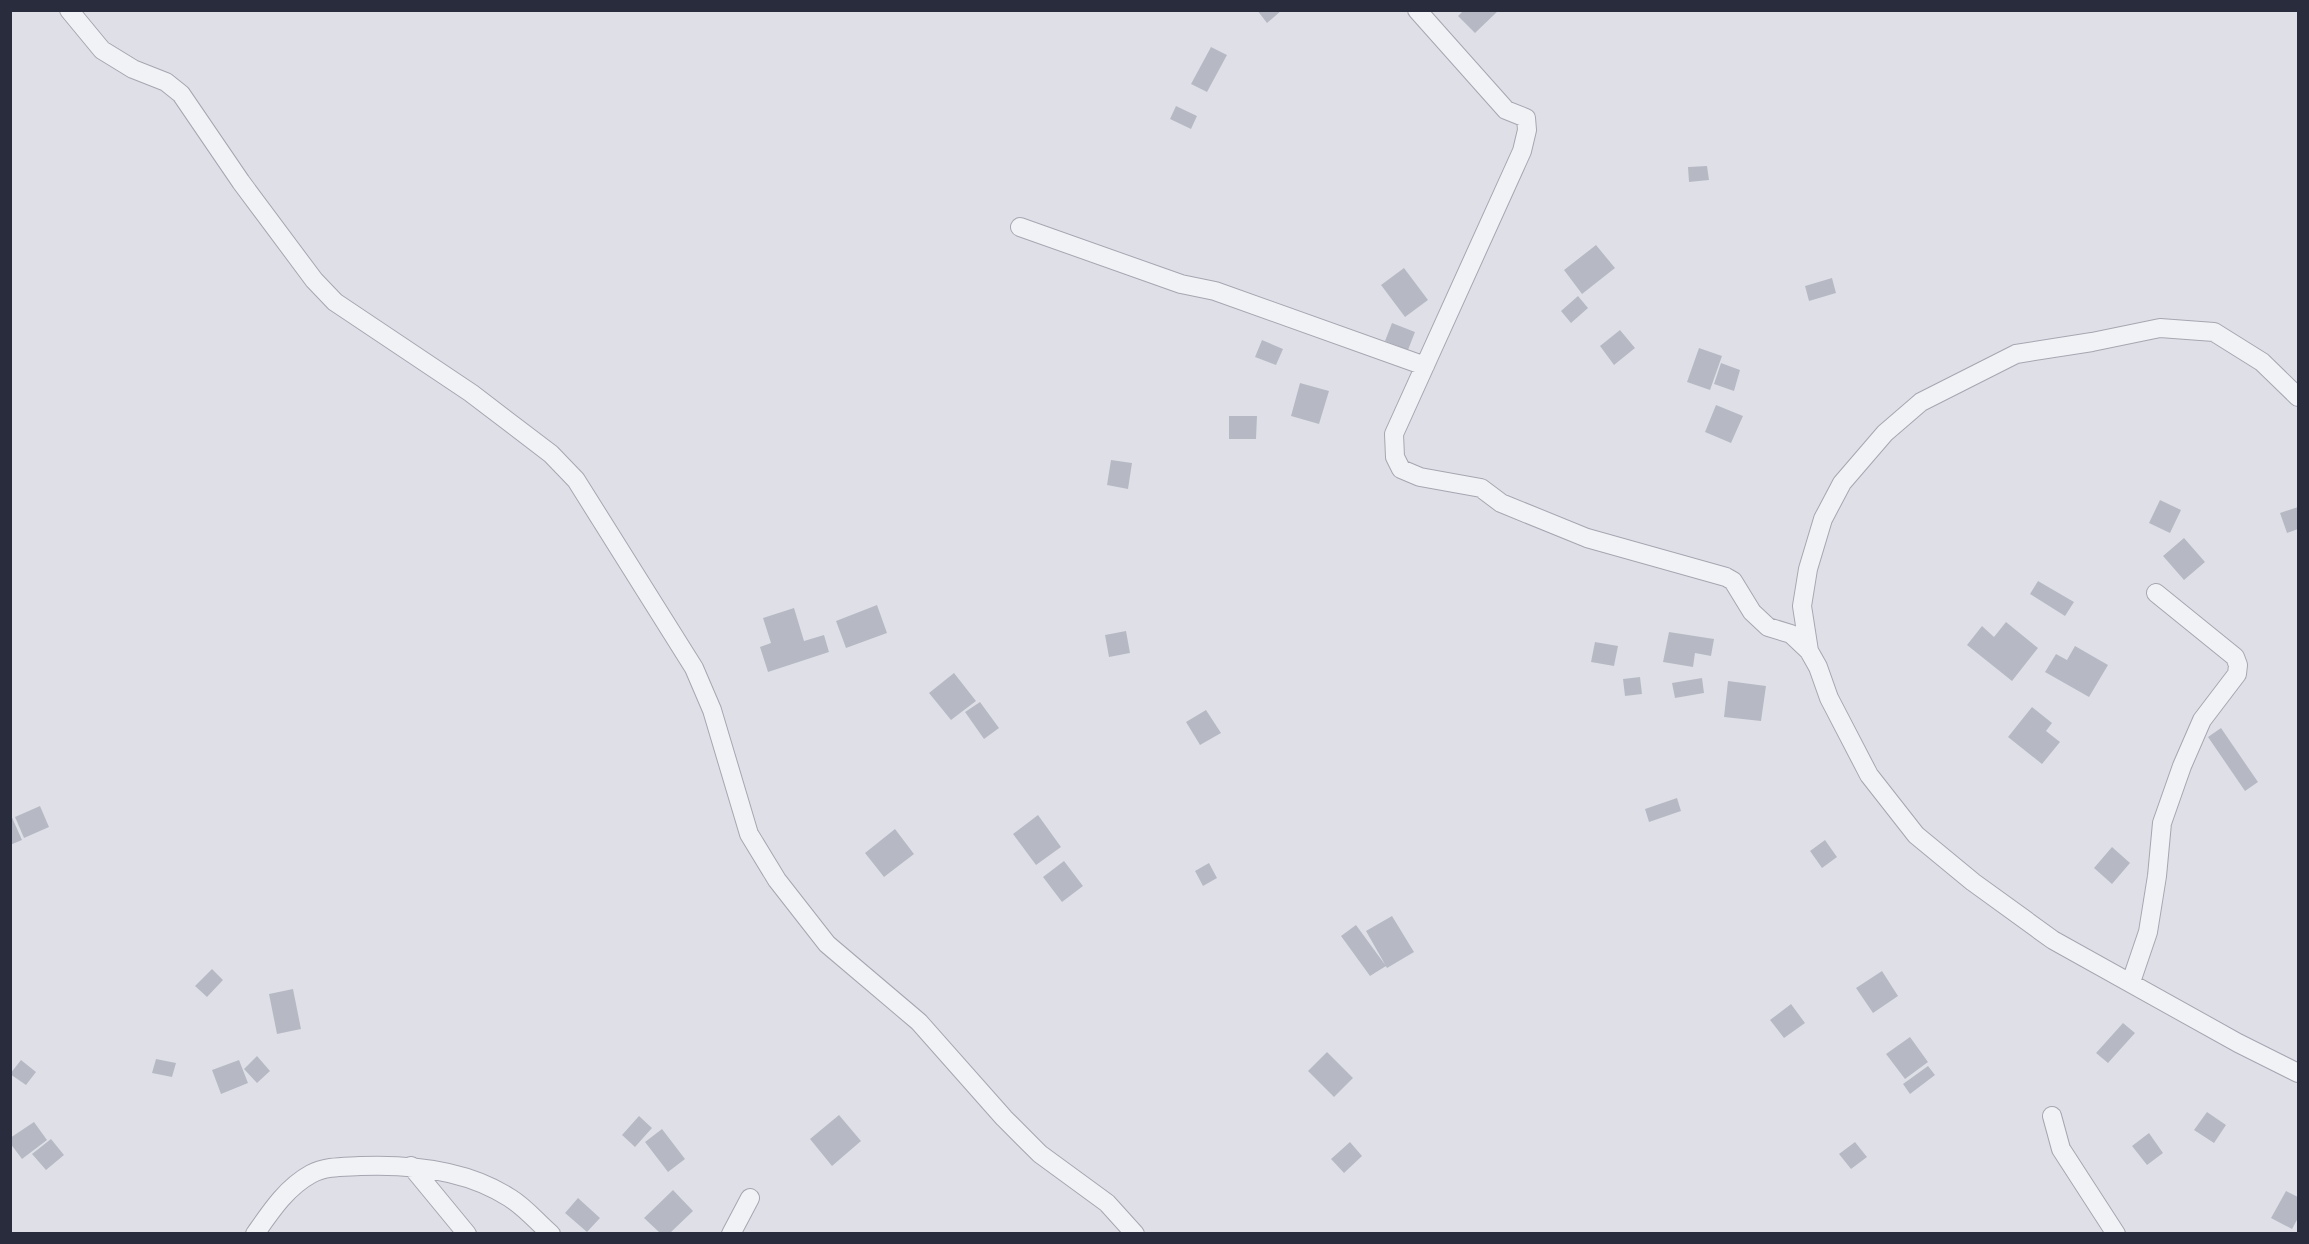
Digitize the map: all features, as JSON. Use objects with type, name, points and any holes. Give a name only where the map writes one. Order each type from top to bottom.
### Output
[{"type":"street","points":[[69,10],[102,50],[133,69],[166,82],[181,94],[241,182],[314,280],[335,302],[471,393],[551,454],[576,480],[694,668],[712,710],[749,834],[777,880],[828,944],[919,1022],[1004,1118],[1040,1154],[1107,1203],[1135,1233]]},
{"type":"street","points":[[1417,10],[1506,110],[1526,118],[1527,130],[1522,150],[1394,434],[1395,457],[1401,469],[1420,477],[1481,488],[1502,503],[1587,538],[1726,577],[1733,581],[1752,612],[1768,627],[1791,634],[1809,651],[1829,698],[1869,775],[1916,835],[1973,882],[2053,940],[2238,1043],[2298,1073]]},
{"type":"street","points":[[1020,227],[1181,284],[1226,295],[1425,366]]},
{"type":"street","points":[[1809,651],[1802,606],[1808,569],[1823,519],[1842,483],[1885,433],[1921,402],[2016,354],[2092,342],[2160,327],[2214,332],[2262,362],[2298,397]]},
{"type":"street","points":[[2131,982],[2148,932],[2162,823],[2181,766],[2202,720],[2237,674],[2238,665],[2235,657],[2156,593]]},
{"type":"street","points":[[2052,1116],[2061,1149],[2116,1233]]},
{"type":"street","points":[[255,1233],[290,1188],[313,1173],[334,1167],[411,1166],[454,1174],[490,1187],[510,1198],[551,1233]]},
{"type":"street","points":[[411,1166],[467,1233]]},
{"type":"street","points":[[731,1233],[750,1197]]},
{"type":"building","points":[[1257,10],[1282,10],[1267,23]]},
{"type":"building","points":[[1464,10],[1499,10],[1475,33],[1458,16]]},
{"type":"building","points":[[1211,47],[1227,55],[1207,92],[1191,84]]},
{"type":"building","points":[[1176,106],[1197,116],[1191,129],[1170,119]]},
{"type":"building","points":[[1707,166],[1709,180],[1689,182],[1688,167]]},
{"type":"building","points":[[1596,245],[1615,268],[1582,294],[1564,270]]},
{"type":"building","points":[[1404,268],[1428,300],[1405,317],[1381,285]]},
{"type":"building","points":[[1832,278],[1836,293],[1809,301],[1805,286]]},
{"type":"building","points":[[1578,296],[1588,308],[1571,323],[1561,311]]},
{"type":"building","points":[[1392,323],[1415,332],[1408,350],[1385,341]]},
{"type":"building","points":[[1620,330],[1635,348],[1614,365],[1600,346]]},
{"type":"building","points":[[1262,340],[1283,349],[1276,365],[1255,357]]},
{"type":"building","points":[[1699,348],[1722,356],[1710,390],[1687,382]]},
{"type":"building","points":[[1721,363],[1740,370],[1734,391],[1714,384]]},
{"type":"building","points":[[1300,383],[1329,391],[1319,424],[1291,416]]},
{"type":"building","points":[[1716,405],[1743,416],[1731,443],[1705,432]]},
{"type":"building","points":[[1229,416],[1257,416],[1256,439],[1229,439]]},
{"type":"building","points":[[1111,460],[1132,463],[1128,489],[1107,485]]},
{"type":"building","points":[[2160,500],[2181,510],[2170,533],[2149,523]]},
{"type":"building","points":[[2298,507],[2298,529],[2287,533],[2280,513]]},
{"type":"building","points":[[2184,538],[2205,562],[2184,580],[2163,556]]},
{"type":"building","points":[[2038,581],[2074,602],[2065,616],[2030,594]]},
{"type":"building","points":[[877,605],[887,633],[846,648],[836,621]]},
{"type":"building","points":[[794,608],[804,641],[824,635],[829,652],[768,672],[760,647],[771,643],[763,618]]},
{"type":"building","points":[[2006,622],[2038,648],[2012,681],[1967,645],[1982,626],[1994,637]]},
{"type":"building","points":[[1126,631],[1130,653],[1109,657],[1105,635]]},
{"type":"building","points":[[1669,632],[1714,639],[1711,656],[1695,653],[1693,667],[1663,662]]},
{"type":"building","points":[[1595,642],[1618,646],[1614,666],[1591,662]]},
{"type":"building","points":[[2075,646],[2108,665],[2089,697],[2045,672],[2056,654],[2067,660]]},
{"type":"building","points":[[954,673],[976,701],[951,720],[929,693]]},
{"type":"building","points":[[1640,677],[1642,694],[1625,696],[1623,679]]},
{"type":"building","points":[[1702,678],[1704,693],[1675,698],[1672,683]]},
{"type":"building","points":[[1728,681],[1766,686],[1761,721],[1724,717]]},
{"type":"building","points":[[980,702],[999,728],[984,739],[965,712]]},
{"type":"building","points":[[2032,707],[2052,723],[2046,731],[2060,742],[2042,764],[2008,737]]},
{"type":"building","points":[[1206,710],[1221,733],[1200,745],[1186,722]]},
{"type":"building","points":[[2221,728],[2258,782],[2245,791],[2208,737]]},
{"type":"building","points":[[1677,798],[1681,811],[1649,822],[1645,809]]},
{"type":"building","points":[[40,806],[49,827],[24,838],[15,817]]},
{"type":"building","points":[[10,813],[22,840],[10,845]]},
{"type":"building","points":[[1038,815],[1061,847],[1036,865],[1013,834]]},
{"type":"building","points":[[895,829],[914,854],[884,877],[865,853]]},
{"type":"building","points":[[1825,840],[1837,857],[1822,868],[1810,851]]},
{"type":"building","points":[[2112,847],[2130,863],[2112,884],[2094,868]]},
{"type":"building","points":[[1064,861],[1083,886],[1062,902],[1043,877]]},
{"type":"building","points":[[1209,863],[1217,878],[1203,886],[1195,871]]},
{"type":"building","points":[[1392,916],[1414,952],[1387,968],[1366,931]]},
{"type":"building","points":[[1356,925],[1386,966],[1370,976],[1341,936]]},
{"type":"building","points":[[212,969],[223,980],[207,997],[195,986]]},
{"type":"building","points":[[1882,971],[1898,996],[1873,1013],[1856,988]]},
{"type":"building","points":[[293,989],[301,1029],[277,1034],[269,994]]},
{"type":"building","points":[[1791,1004],[1805,1023],[1784,1038],[1770,1020]]},
{"type":"building","points":[[2123,1023],[2135,1033],[2108,1063],[2096,1053]]},
{"type":"building","points":[[1910,1037],[1928,1062],[1905,1079],[1886,1054]]},
{"type":"building","points":[[1327,1052],[1353,1078],[1334,1097],[1308,1071]]},
{"type":"building","points":[[257,1056],[270,1071],[257,1083],[244,1069]]},
{"type":"building","points":[[156,1059],[176,1063],[172,1077],[152,1073]]},
{"type":"building","points":[[21,1060],[36,1072],[26,1085],[10,1074]]},
{"type":"building","points":[[239,1060],[248,1083],[221,1094],[212,1070]]},
{"type":"building","points":[[1928,1066],[1935,1075],[1910,1094],[1903,1084]]},
{"type":"building","points":[[2207,1112],[2226,1125],[2214,1143],[2194,1130]]},
{"type":"building","points":[[839,1115],[861,1141],[832,1166],[810,1139]]},
{"type":"building","points":[[639,1116],[652,1128],[635,1147],[622,1135]]},
{"type":"building","points":[[34,1122],[47,1140],[22,1159],[10,1143],[10,1138]]},
{"type":"building","points":[[662,1129],[685,1159],[668,1172],[645,1142]]},
{"type":"building","points":[[2149,1133],[2163,1153],[2147,1165],[2132,1146]]},
{"type":"building","points":[[51,1139],[64,1155],[46,1170],[32,1154]]},
{"type":"building","points":[[1350,1142],[1362,1156],[1344,1173],[1331,1159]]},
{"type":"building","points":[[1855,1142],[1867,1157],[1851,1169],[1839,1154]]},
{"type":"building","points":[[673,1190],[693,1211],[670,1233],[660,1233],[644,1218]]},
{"type":"building","points":[[2286,1191],[2298,1197],[2298,1218],[2292,1229],[2271,1218]]},
{"type":"building","points":[[578,1198],[600,1218],[587,1232],[565,1213]]}]
